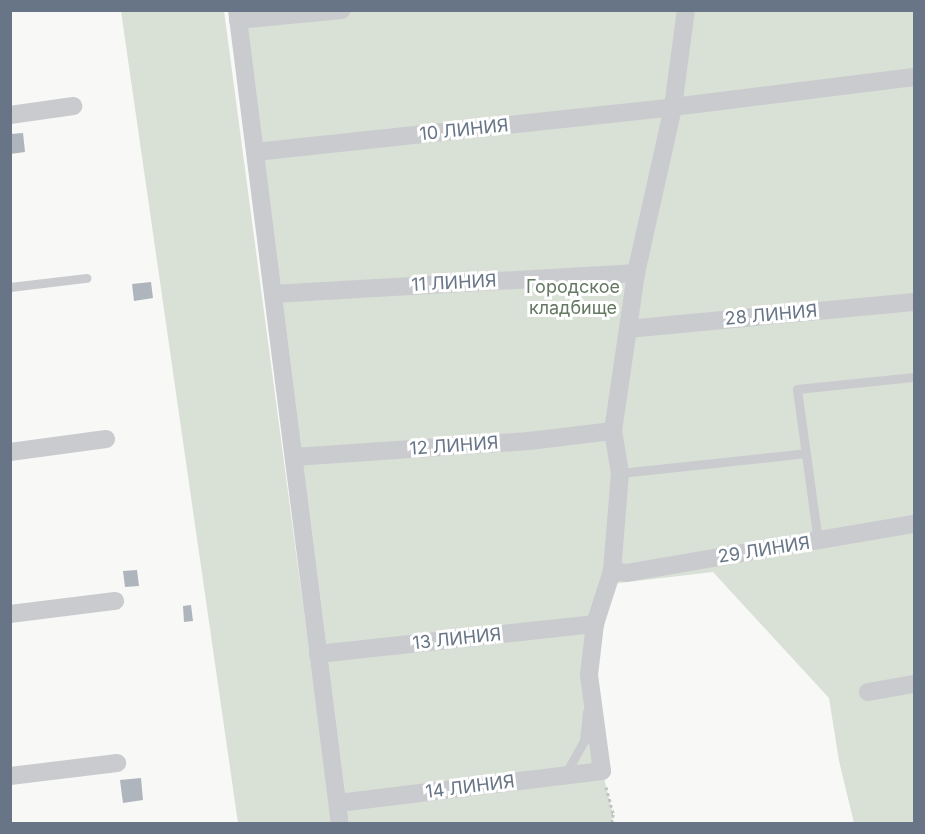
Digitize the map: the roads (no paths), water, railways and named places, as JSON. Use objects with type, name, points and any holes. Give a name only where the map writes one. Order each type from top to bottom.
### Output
[{"type":"street","points":[[340,824],[238,15],[342,10]]},
{"type":"street","points":[[590,675],[596,624],[612,571],[620,472],[613,431],[636,273],[673,107],[686,10]]},
{"type":"street","name":"10 ЛИНИЯ","points":[[255,152],[673,107],[915,77]]},
{"type":"street","points":[[10,115],[73,106]]},
{"type":"street","name":"11 ЛИНИЯ","points":[[273,294],[636,273]]},
{"type":"street","name":"28 ЛИНИЯ","points":[[628,329],[915,302]]},
{"type":"street","name":"12 ЛИНИЯ","points":[[294,457],[529,441],[613,431]]},
{"type":"street","points":[[10,452],[106,439]]},
{"type":"street","name":"29 ЛИНИЯ","points":[[612,571],[626,573],[915,524]]},
{"type":"street","points":[[10,614],[115,601]]},
{"type":"street","name":"13 ЛИНИЯ","points":[[318,654],[596,624]]},
{"type":"street","name":"14 ЛИНИЯ","points":[[338,803],[602,771],[590,675]]},
{"type":"street","points":[[868,692],[915,684]]},
{"type":"street","points":[[10,776],[117,763]]},
{"type":"lane","points":[[10,287],[86,278]]},
{"type":"lane","points":[[818,541],[797,389],[915,377]]},
{"type":"lane","points":[[620,472],[806,453]]},
{"type":"lane","points":[[565,775],[584,741],[590,675]]},
{"type":"park label","name":"Городское кладбище","points":[[573,298]]}]
